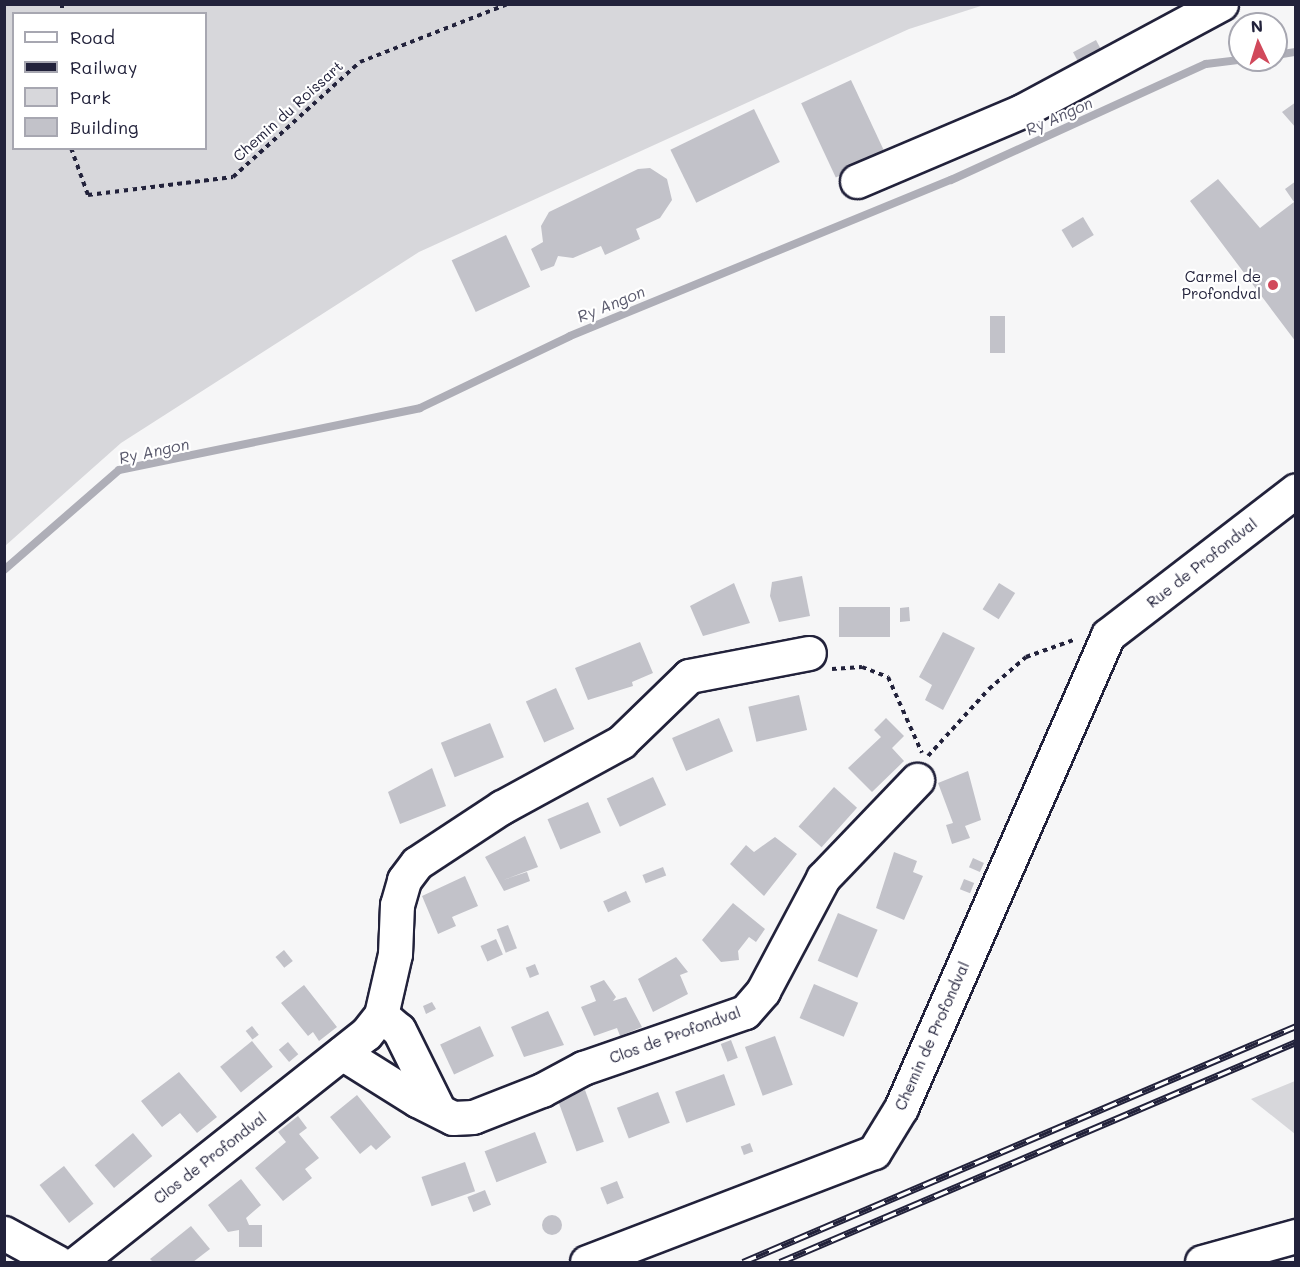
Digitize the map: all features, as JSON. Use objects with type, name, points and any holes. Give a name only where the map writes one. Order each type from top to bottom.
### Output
[{"type":"main road","points":[[857,181],[1022,111],[1115,64],[1221,4]]},
{"type":"main road","name":"Rue de Profondval","points":[[1108,635],[1296,490]]},
{"type":"main road","name":"Chemin de Profondval","points":[[586,1263],[874,1152],[901,1108],[1108,635]]},
{"type":"main road","points":[[438,1109],[399,1030],[381,1015],[395,954],[397,905],[404,880],[417,863],[502,807],[621,742],[688,676],[809,653]]},
{"type":"main road","name":"Clos de Profondval","points":[[342,1053],[453,1118],[473,1117],[542,1090],[583,1068],[745,1012],[763,991],[823,878],[917,780]]},
{"type":"main road","name":"Clos de Profondval","points":[[78,1263],[342,1053],[381,1015]]},
{"type":"main road","points":[[4,1233],[57,1263]]},
{"type":"main road","points":[[1202,1263],[1296,1236]]},
{"type":"path","name":"Chemin du Roissart","points":[[72,150],[88,195],[233,177],[360,63],[508,4]]},
{"type":"path","points":[[809,653],[835,671],[862,667],[888,676],[924,759],[950,737],[989,689],[1026,657],[1065,640],[1108,635]]},
{"type":"green space","points":[[5,4],[984,4],[909,29],[419,252],[121,443],[5,546]]},
{"type":"green space","points":[[1295,1081],[1295,1134],[1251,1099]]},
{"type":"building","points":[[1096,40],[1103,53],[1080,65],[1073,52]]},
{"type":"building","points":[[851,80],[886,154],[836,178],[801,103]]},
{"type":"building","points":[[1296,102],[1296,128],[1282,112]]},
{"type":"building","points":[[754,109],[780,162],[696,203],[670,150]]},
{"type":"building","points":[[650,168],[667,179],[672,200],[660,218],[636,229],[640,239],[605,255],[601,246],[573,258],[558,256],[554,266],[541,271],[531,249],[543,242],[541,226],[549,212],[638,169]]},
{"type":"building","name":"Carmel de Profondval","points":[[1218,179],[1260,228],[1294,202],[1285,189],[1296,181],[1296,342],[1190,201]]},
{"type":"building","points":[[1083,217],[1094,235],[1072,248],[1062,230]]},
{"type":"building","points":[[506,235],[530,287],[476,312],[452,260]]},
{"type":"building","points":[[990,316],[1005,316],[1005,353],[990,353]]},
{"type":"building","points":[[802,576],[810,616],[779,622],[770,596],[772,582]]},
{"type":"building","points":[[734,583],[750,623],[703,636],[690,606]]},
{"type":"building","points":[[999,583],[1015,593],[999,619],[983,609]]},
{"type":"building","points":[[839,607],[890,607],[890,637],[839,637]]},
{"type":"building","points":[[909,607],[910,621],[900,622],[900,608]]},
{"type":"building","points":[[943,632],[975,648],[943,710],[925,700],[932,685],[919,677]]},
{"type":"building","points":[[640,642],[653,673],[632,682],[633,686],[588,700],[575,668]]},
{"type":"building","points":[[556,688],[574,729],[544,743],[526,701]]},
{"type":"building","points":[[799,695],[807,730],[756,742],[748,707]]},
{"type":"building","points":[[719,718],[733,751],[686,771],[672,738]]},
{"type":"building","points":[[886,718],[904,736],[892,748],[904,761],[872,792],[848,768],[881,737],[874,730]]},
{"type":"building","points":[[490,723],[504,757],[455,777],[441,743]]},
{"type":"building","points":[[432,768],[446,806],[400,824],[388,792]]},
{"type":"building","points":[[968,771],[981,820],[965,826],[970,838],[952,844],[946,825],[953,823],[938,783]]},
{"type":"building","points":[[653,777],[666,805],[620,827],[607,799]]},
{"type":"building","points":[[834,787],[857,808],[822,847],[799,826]]},
{"type":"building","points":[[588,802],[601,832],[560,850],[547,819]]},
{"type":"building","points":[[525,836],[538,867],[503,880],[527,872],[530,881],[504,891],[485,857]]},
{"type":"building","points":[[775,837],[797,854],[764,896],[730,864],[746,845],[754,852]]},
{"type":"building","points":[[894,852],[917,861],[913,872],[923,876],[904,920],[876,908]]},
{"type":"building","points":[[973,858],[984,863],[980,872],[969,867]]},
{"type":"building","points":[[663,867],[666,875],[646,883],[642,875]]},
{"type":"building","points":[[465,876],[478,906],[452,917],[456,926],[438,934],[422,896]]},
{"type":"building","points":[[964,879],[974,883],[970,893],[960,889]]},
{"type":"building","points":[[626,891],[631,902],[608,912],[603,901]]},
{"type":"building","points":[[733,903],[765,929],[756,942],[749,937],[738,951],[739,960],[721,962],[702,940]]},
{"type":"building","points":[[838,913],[878,930],[857,978],[818,961]]},
{"type":"building","points":[[508,925],[517,948],[506,953],[497,929]]},
{"type":"building","points":[[496,939],[503,955],[487,961],[480,946]]},
{"type":"building","points":[[284,950],[293,961],[284,968],[275,957]]},
{"type":"building","points":[[676,957],[688,972],[680,975],[688,994],[653,1012],[638,979]]},
{"type":"building","points":[[535,964],[539,974],[530,978],[526,968]]},
{"type":"building","points":[[604,980],[616,997],[613,1001],[626,997],[642,1027],[620,1036],[617,1028],[594,1036],[581,1007],[596,1001],[590,986]]},
{"type":"building","points":[[814,984],[858,1003],[844,1037],[800,1018]]},
{"type":"building","points":[[304,985],[337,1027],[319,1041],[313,1032],[308,1036],[281,1003]]},
{"type":"building","points":[[432,1002],[436,1009],[426,1014],[423,1006]]},
{"type":"building","points":[[548,1011],[564,1045],[524,1057],[511,1027]]},
{"type":"building","points":[[252,1026],[259,1035],[252,1040],[246,1031]]},
{"type":"building","points":[[480,1026],[494,1056],[454,1075],[440,1045]]},
{"type":"building","points":[[775,1036],[793,1085],[763,1096],[745,1047]]},
{"type":"building","points":[[731,1040],[738,1058],[728,1062],[721,1044]]},
{"type":"building","points":[[252,1041],[273,1067],[241,1092],[220,1067]]},
{"type":"building","points":[[288,1042],[298,1054],[289,1062],[279,1050]]},
{"type":"building","points":[[179,1072],[217,1117],[197,1133],[180,1113],[162,1127],[141,1101]]},
{"type":"building","points":[[724,1074],[735,1105],[686,1123],[675,1092]]},
{"type":"building","points":[[585,1090],[604,1142],[577,1152],[558,1100]]},
{"type":"building","points":[[658,1092],[670,1123],[629,1139],[617,1108]]},
{"type":"building","points":[[357,1095],[391,1137],[376,1150],[371,1145],[360,1154],[330,1117]]},
{"type":"building","points":[[298,1116],[307,1128],[299,1134],[319,1158],[305,1169],[312,1178],[283,1201],[255,1168],[286,1142],[278,1132]]},
{"type":"building","points":[[535,1132],[547,1163],[496,1182],[485,1151]]},
{"type":"building","points":[[133,1133],[152,1156],[114,1188],[95,1165]]},
{"type":"building","points":[[750,1143],[753,1151],[744,1155],[741,1147]]},
{"type":"building","points":[[465,1162],[475,1191],[432,1206],[422,1177]]},
{"type":"building","points":[[64,1166],[94,1204],[69,1223],[40,1185]]},
{"type":"building","points":[[241,1179],[261,1205],[246,1218],[249,1225],[262,1225],[262,1247],[239,1247],[239,1230],[228,1232],[208,1205]]},
{"type":"building","points":[[617,1181],[624,1198],[607,1204],[600,1188]]},
{"type":"building","points":[[485,1190],[491,1205],[473,1212],[467,1197]]},
{"type":"building","points":[[552,1215],[559,1218],[562,1225],[559,1232],[552,1235],[545,1232],[542,1225],[545,1218]]},
{"type":"building","points":[[191,1226],[210,1249],[193,1262],[153,1262],[150,1259]]},
{"type":"waterway","name":"Ry Angon","points":[[1288,53],[1296,52]]},
{"type":"waterway","name":"Ry Angon","points":[[4,570],[119,470],[420,408],[570,336],[951,180],[1206,64],[1228,61]]},
{"type":"railway","points":[[743,1262],[1296,1026]]},
{"type":"railway","points":[[780,1262],[1296,1042]]},
{"type":"place","name":"Carmel de Profondval","points":[[1273,285]]}]
